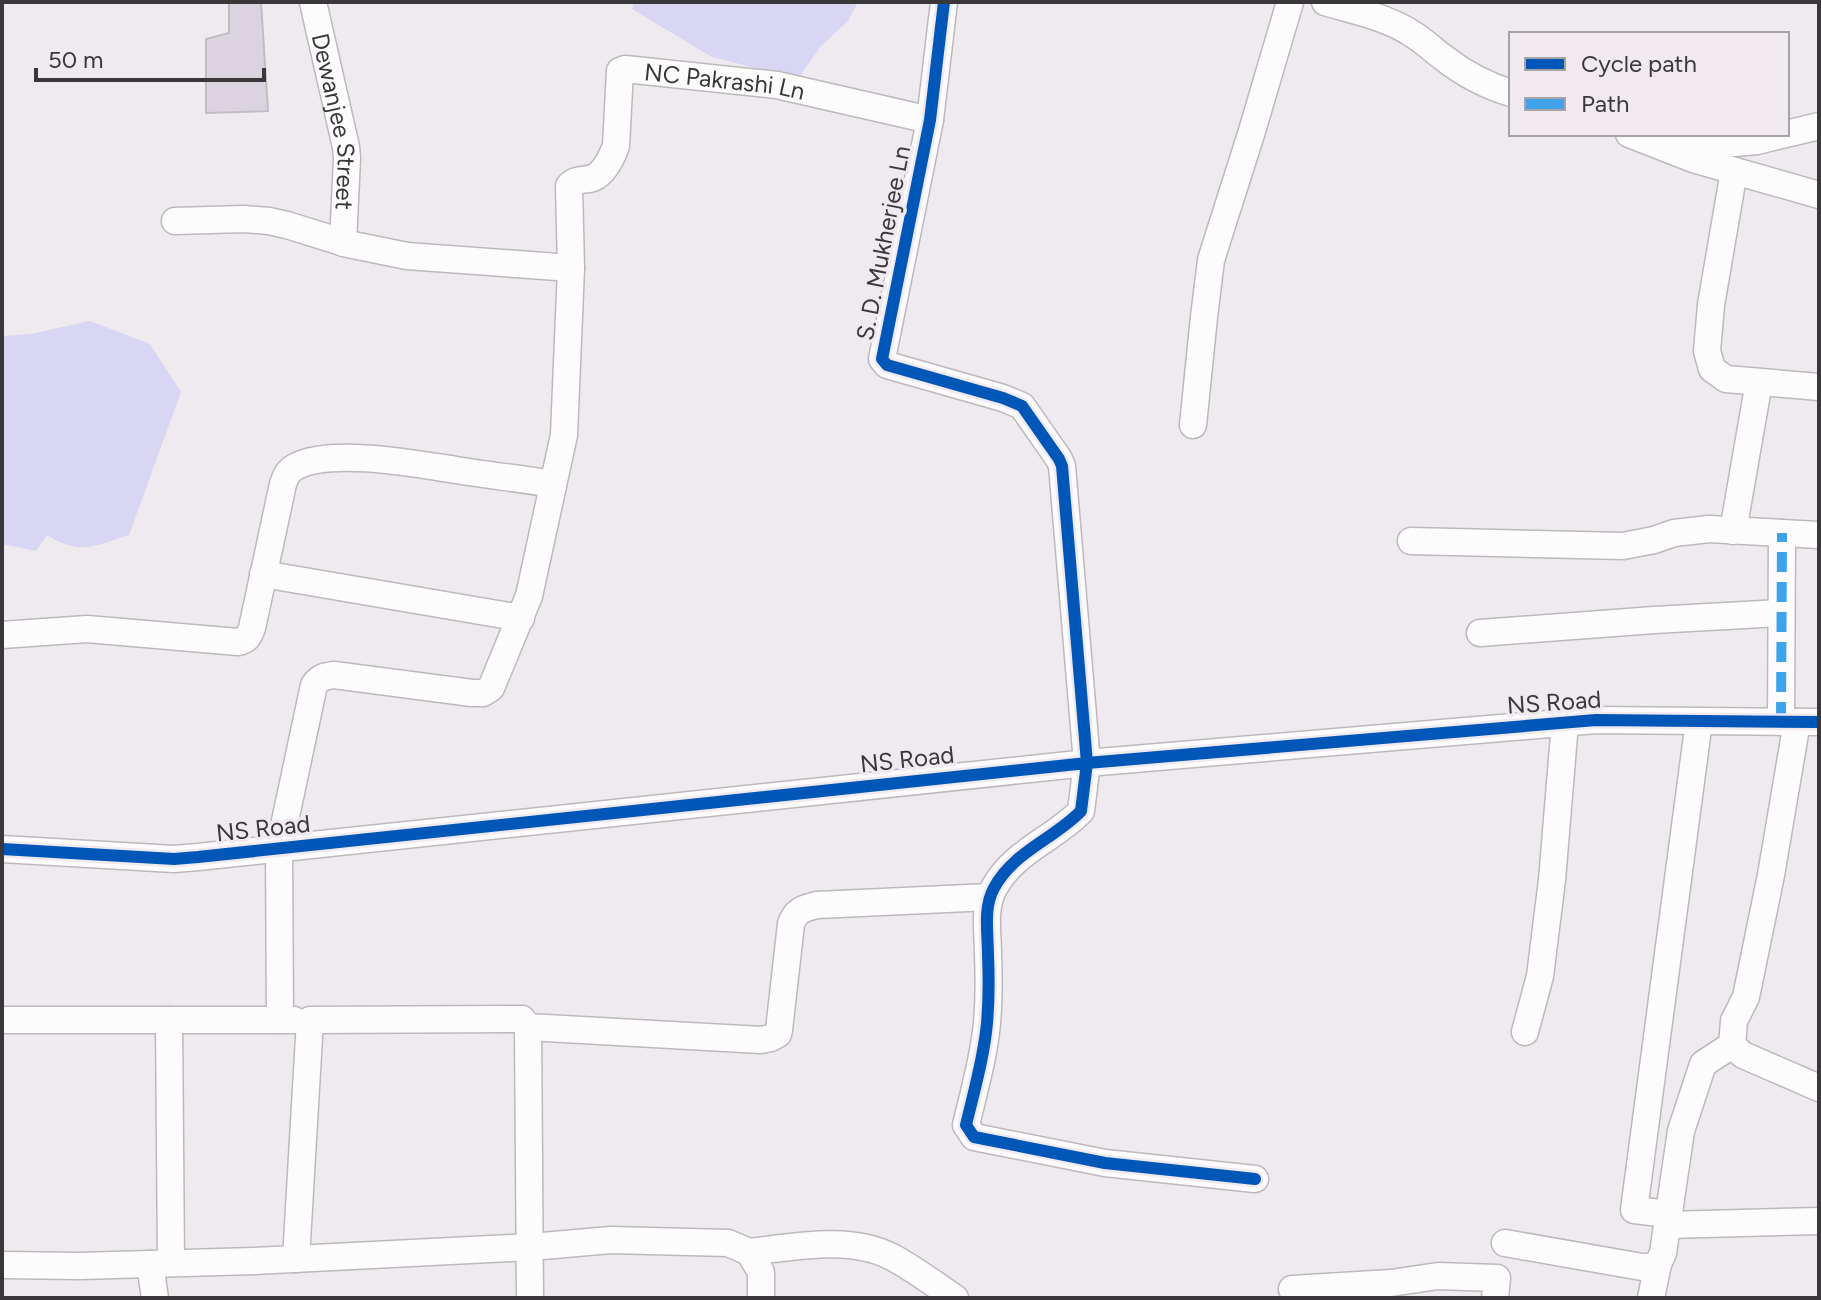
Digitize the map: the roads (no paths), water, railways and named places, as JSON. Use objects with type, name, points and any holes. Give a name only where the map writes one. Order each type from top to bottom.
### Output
[{"type":"street","name":"Dewanjee Street","points":[[313,2],[346,147],[343,243]]},
{"type":"street","name":"S. D. Mukherjee Ln","points":[[944,2],[930,120],[882,359],[887,365],[1022,406],[1059,459],[1087,763]]},
{"type":"street","points":[[1193,425],[1211,260],[1290,2]]},
{"type":"street","points":[[1325,2],[1374,17],[1414,34],[1447,61],[1509,92]]},
{"type":"street","name":"NC Pakrashi Ln","points":[[279,849],[314,685],[318,679],[334,675],[472,693],[483,693],[491,688],[529,596],[564,435],[571,268],[569,186],[574,181],[598,174],[614,153],[619,75],[622,70],[777,85],[930,120]]},
{"type":"street","points":[[1789,133],[1819,126]]},
{"type":"street","points":[[1634,136],[1693,159],[1819,195]]},
{"type":"street","points":[[1668,149],[1757,141],[1778,136]]},
{"type":"street","points":[[1734,171],[1711,305],[1707,351],[1712,369],[1726,379],[1819,387]]},
{"type":"street","points":[[175,221],[269,221],[343,243],[432,259],[571,268]]},
{"type":"street","points":[[1733,531],[1759,382]]},
{"type":"street","points":[[2,635],[87,629],[243,641],[250,635],[283,484],[288,471],[304,463],[324,459],[375,460],[553,484]]},
{"type":"street","points":[[1411,541],[1623,546],[1674,533],[1709,529],[1819,535]]},
{"type":"street","points":[[1732,1045],[1734,1021],[1746,997],[1799,722],[1781,613],[1782,533]]},
{"type":"street","points":[[263,574],[521,618]]},
{"type":"street","points":[[1480,633],[1781,613]]},
{"type":"street","name":"NS Road","points":[[2,849],[174,859],[1087,763],[1596,720],[1799,722]]},
{"type":"street","points":[[1699,721],[1634,1210],[1668,1219],[1819,1221]]},
{"type":"street","points":[[1525,1032],[1540,976],[1552,880],[1565,723]]},
{"type":"street","points":[[1087,763],[1083,805],[1079,814],[1020,857],[1003,875],[990,897],[987,913],[987,1022],[966,1125],[974,1137],[1105,1163],[1255,1179]]},
{"type":"street","points":[[279,849],[280,1020]]},
{"type":"street","points":[[528,1027],[761,1040],[771,1038],[779,1030],[791,924],[799,911],[817,905],[990,897]]},
{"type":"street","points":[[2,1020],[522,1019],[528,1027],[530,1298]]},
{"type":"street","points":[[155,1298],[161,1264],[169,1020]]},
{"type":"street","points":[[296,1259],[310,1020]]},
{"type":"street","points":[[1505,1243],[1642,1267],[1658,1264],[1662,1260],[1681,1131],[1703,1064],[1732,1045]]},
{"type":"street","points":[[1732,1045],[1743,1055],[1819,1088]]},
{"type":"street","points":[[2,1265],[296,1259],[611,1240],[728,1243],[749,1252],[823,1245],[857,1246],[889,1255],[955,1298]]},
{"type":"street","points":[[749,1252],[761,1272],[761,1298]]},
{"type":"street","points":[[1651,1298],[1658,1264]]},
{"type":"street","points":[[1292,1289],[1391,1283],[1438,1276],[1497,1278],[1495,1298]]},
{"type":"water","points":[[634,2],[858,2],[848,21],[821,46],[798,79],[712,57],[632,9]]},
{"type":"water","points":[[90,321],[150,344],[181,392],[129,535],[79,547],[47,535],[36,551],[2,544],[2,336],[31,334]]}]
